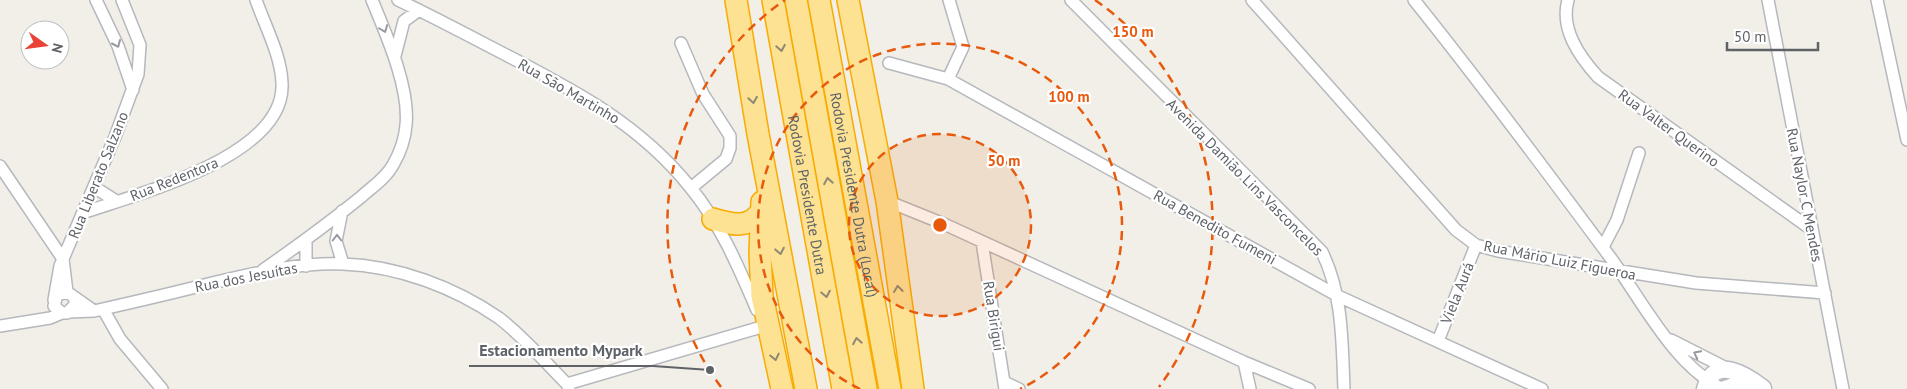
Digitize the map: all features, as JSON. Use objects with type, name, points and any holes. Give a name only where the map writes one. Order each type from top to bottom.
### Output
[{"type":"highway","points":[[736,0],[758,134],[806,389]]},
{"type":"highway","name":"Rodovia Presidente Dutra","points":[[772,0],[843,389]]},
{"type":"highway","name":"Rodovia Presidente Dutra","points":[[796,0],[866,389]]},
{"type":"highway","name":"Rodovia Presidente Dutra (Local)","points":[[820,0],[890,389]]},
{"type":"highway","points":[[848,0],[861,131],[860,219]]},
{"type":"highway","points":[[848,0],[887,201],[913,389]]},
{"type":"highway","points":[[758,134],[762,210],[760,253],[762,296],[766,326],[782,389]]},
{"type":"highway","points":[[713,219],[738,225],[748,224],[757,219],[762,210]]},
{"type":"street","points":[[96,0],[118,46],[133,90]]},
{"type":"street","name":"Rua Liberato Salzano","points":[[60,308],[54,290],[63,259],[133,90],[140,61],[140,45],[122,0]]},
{"type":"street","name":"Rua Redentora","points":[[82,213],[199,171],[233,154],[259,133],[273,116],[280,100],[283,85],[281,68],[256,0]]},
{"type":"street","points":[[259,272],[306,240],[381,180],[393,166],[398,155],[406,124],[405,104],[395,58],[372,0]]},
{"type":"street","name":"Rua São Martinho","points":[[398,0],[599,105],[638,133],[663,156],[691,188],[713,219],[766,326]]},
{"type":"street","points":[[948,79],[963,47],[949,0]]},
{"type":"street","name":"Avenida Damião Lins Vasconcelos","points":[[1071,0],[1322,252],[1331,269],[1338,296],[1344,389]]},
{"type":"street","name":"Rua Mário Luiz Figueroa","points":[[1252,0],[1456,230],[1476,245],[1498,252],[1696,283],[1825,293]]},
{"type":"street","points":[[1414,0],[1622,272],[1688,365],[1706,385],[1724,389],[1738,384],[1764,389]]},
{"type":"street","name":"Rua Valter Querino","points":[[1568,0],[1565,19],[1572,40],[1582,60],[1598,77],[1811,229]]},
{"type":"street","name":"Rua Naylor C Mendes","points":[[1768,0],[1843,389]]},
{"type":"street","points":[[1877,0],[1907,140]]},
{"type":"street","points":[[395,58],[398,37],[404,21],[419,10]]},
{"type":"street","points":[[681,43],[703,94],[730,136],[730,148],[726,159],[691,188]]},
{"type":"street","name":"Rua Benedito Fumeni","points":[[889,63],[948,79],[1338,296],[1542,389]]},
{"type":"street","points":[[1602,247],[1617,220],[1639,153]]},
{"type":"street","points":[[1,170],[63,259]]},
{"type":"street","name":"Rua Redentora","points":[[94,187],[116,201]]},
{"type":"street","points":[[887,201],[982,242],[1244,362],[1309,389]]},
{"type":"street","points":[[342,211],[336,241],[343,264]]},
{"type":"street","points":[[306,240],[306,266]]},
{"type":"street","name":"Rua Birigui","points":[[982,242],[1004,385]]},
{"type":"street","name":"Viela Aurá","points":[[1438,341],[1476,245]]},
{"type":"street","name":"Rua Liberato Salzano","points":[[63,259],[71,296]]},
{"type":"street","name":"Rua dos Jesuítas","points":[[0,326],[23,323],[60,308],[99,310],[259,272],[306,266],[343,264],[386,270],[423,279],[472,303],[498,318],[516,332],[568,386]]},
{"type":"street","points":[[71,296],[75,305],[60,308],[56,295],[71,296],[99,310],[120,339],[162,389]]},
{"type":"street","points":[[568,386],[766,326]]},
{"type":"street","points":[[1667,338],[1748,377],[1764,389]]},
{"type":"street","points":[[1244,362],[1250,389]]},
{"type":"street","points":[[1706,385],[1719,371],[1728,369]]},
{"type":"street","points":[[1004,385],[1019,389]]},
{"type":"place","name":"Estacionamento Mypark","points":[[710,370]]}]
